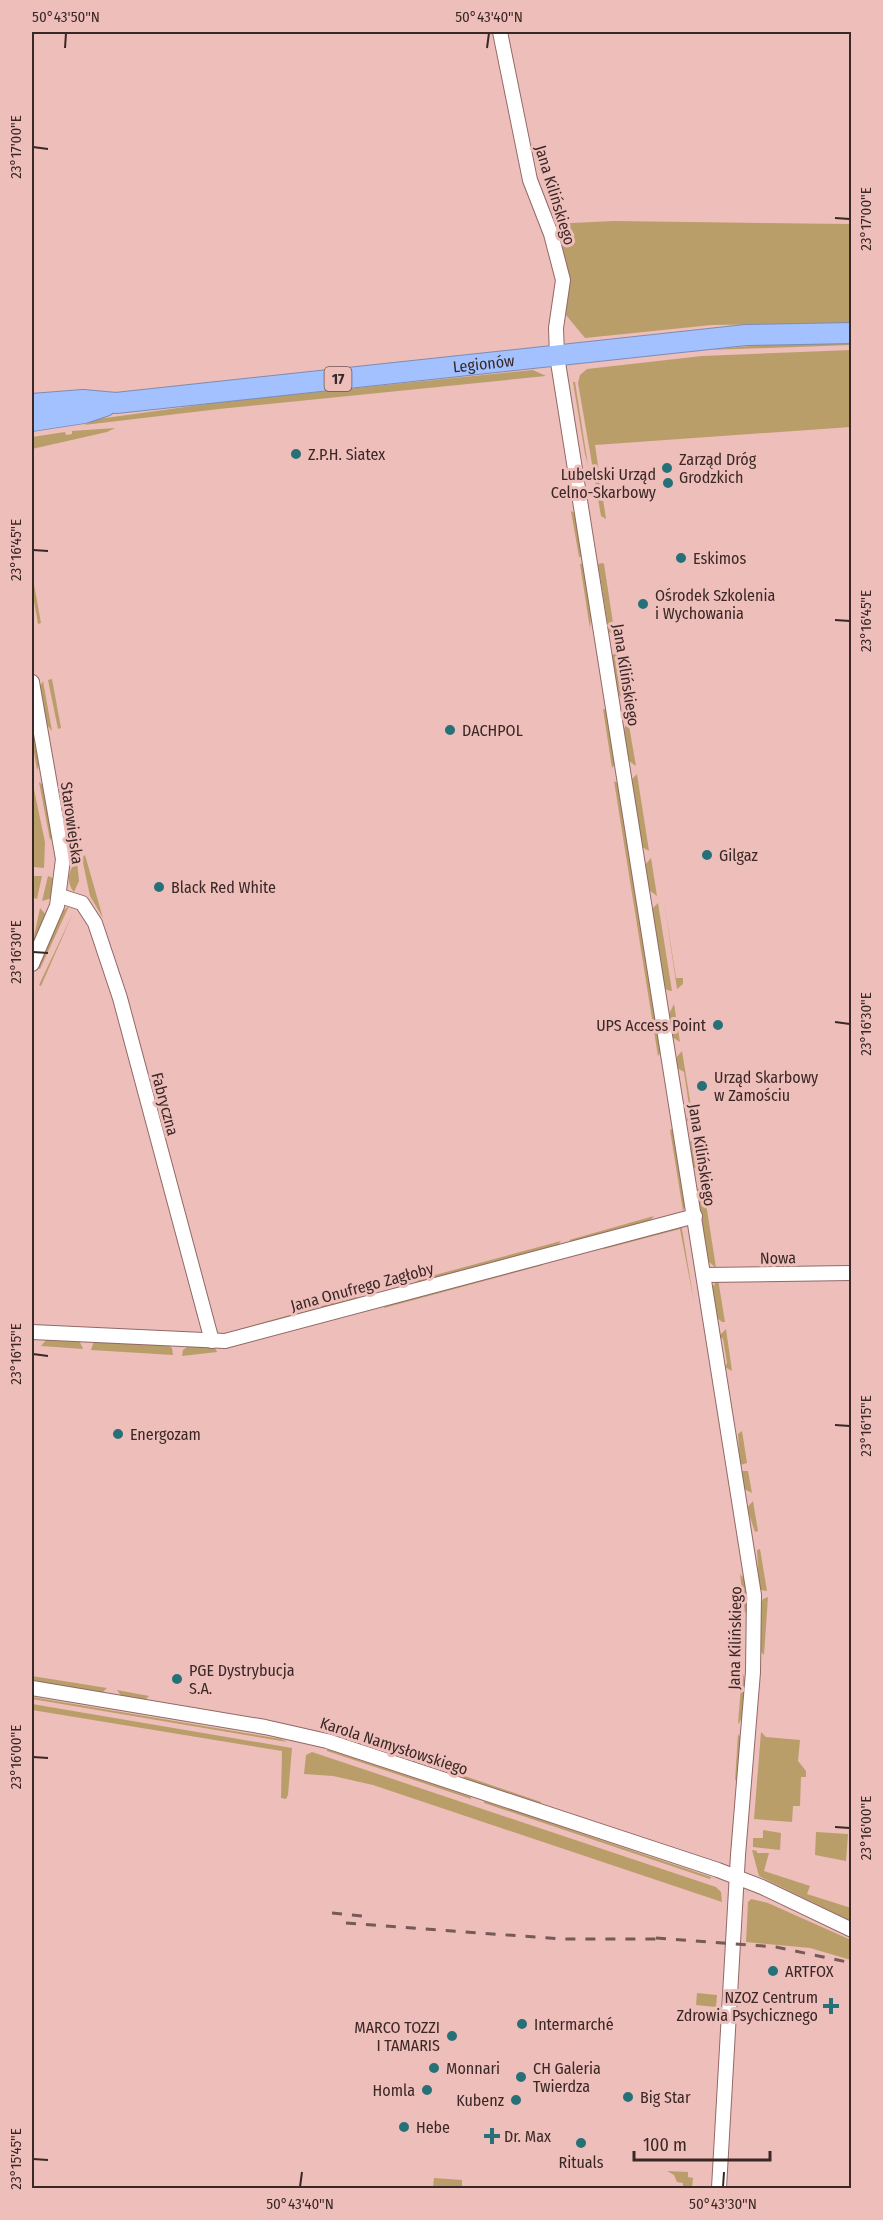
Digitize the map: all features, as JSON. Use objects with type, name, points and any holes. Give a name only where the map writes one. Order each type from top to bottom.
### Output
[{"type":"highway","name":"Legionów","points":[[32,421],[84,413],[116,403],[746,335],[852,333]]},
{"type":"highway","name":"Legionów","points":[[32,404],[83,400],[116,403]]},
{"type":"street","name":"Jana Kilińskiego","points":[[500,32],[530,180],[551,234],[563,280],[556,328],[557,356],[754,1595],[753,1666],[737,1877],[719,2188]]},
{"type":"street","name":"Starowiejska","points":[[32,682],[62,843],[63,868],[60,896],[51,924],[32,964]]},
{"type":"street","name":"Fabryczna","points":[[60,896],[82,903],[95,923],[120,998],[212,1341]]},
{"type":"street","name":"Jana Onufrego Zagłoby","points":[[32,1332],[212,1341],[237,1338],[694,1216]]},
{"type":"street","name":"Nowa","points":[[704,1275],[852,1273]]},
{"type":"street","name":"Karola Namysłowskiego","points":[[32,1688],[302,1734],[737,1877],[852,1930]]},
{"type":"shaded area","points":[[613,221],[851,224],[851,323],[712,325],[585,338],[566,315],[567,284],[552,224]]},
{"type":"shaded area","points":[[851,343],[851,345],[709,350],[768,344]]},
{"type":"shaded area","points":[[851,350],[851,427],[595,445],[606,519],[601,516],[578,383],[580,375],[587,369],[702,356]]},
{"type":"shaded area","points":[[533,370],[546,376],[84,425],[98,419],[229,401]]},
{"type":"shaded area","points":[[573,382],[575,382],[588,465],[585,454]]},
{"type":"shaded area","points":[[115,428],[107,432],[32,449],[32,437]]},
{"type":"shaded area","points":[[571,511],[575,513],[584,557],[579,557]]},
{"type":"shaded area","points":[[585,563],[592,601],[590,629],[580,564]]},
{"type":"shaded area","points":[[603,563],[615,636],[609,632],[598,564]]},
{"type":"shaded area","points":[[32,573],[41,623],[38,624],[32,590]]},
{"type":"shaded area","points":[[617,650],[625,701],[619,695],[612,656]]},
{"type":"shaded area","points":[[52,679],[61,728],[58,729],[48,680]]},
{"type":"shaded area","points":[[43,681],[52,731],[47,725],[39,688]]},
{"type":"shaded area","points":[[603,709],[607,710],[615,764],[612,768]]},
{"type":"shaded area","points":[[32,720],[40,763],[37,770],[32,741]]},
{"type":"shaded area","points":[[628,720],[636,766],[629,761],[624,729]]},
{"type":"shaded area","points":[[637,774],[649,851],[642,847],[632,779]]},
{"type":"shaded area","points":[[32,780],[45,842],[44,868],[33,867],[32,876]]},
{"type":"shaded area","points":[[614,781],[619,784],[662,1051],[658,1056]]},
{"type":"shaded area","points":[[39,782],[44,786],[53,835],[50,840]]},
{"type":"shaded area","points":[[85,855],[103,918],[90,896],[82,858]]},
{"type":"shaded area","points":[[651,858],[657,896],[649,890],[645,865]]},
{"type":"shaded area","points":[[77,861],[79,881],[74,892],[69,876]]},
{"type":"shaded area","points":[[32,876],[42,876],[37,899],[32,897]]},
{"type":"shaded area","points":[[48,876],[55,879],[52,898],[42,901]]},
{"type":"shaded area","points":[[664,901],[676,978],[683,978],[683,984],[677,989]]},
{"type":"shaded area","points":[[658,903],[672,991],[667,990],[664,986],[652,909]]},
{"type":"shaded area","points":[[69,906],[40,969],[37,968],[63,911]]},
{"type":"shaded area","points":[[40,908],[46,915],[32,946]]},
{"type":"shaded area","points":[[73,913],[41,986],[39,985]]},
{"type":"shaded area","points":[[674,1004],[680,1042],[672,1037],[669,1014]]},
{"type":"shaded area","points":[[682,1051],[693,1119],[686,1121],[690,1112],[684,1072],[677,1068],[676,1058]]},
{"type":"shaded area","points":[[674,1128],[686,1204],[683,1211],[670,1130]]},
{"type":"shaded area","points":[[695,1137],[701,1171],[693,1167],[690,1142]]},
{"type":"shaded area","points":[[703,1184],[716,1268],[708,1261],[697,1190]]},
{"type":"shaded area","points":[[654,1216],[648,1223],[572,1242],[569,1240]]},
{"type":"shaded area","points":[[681,1223],[694,1302],[680,1229],[604,1249],[603,1244]]},
{"type":"shaded area","points":[[561,1241],[558,1245],[420,1283],[413,1281]]},
{"type":"shaded area","points":[[537,1262],[543,1265],[384,1308],[385,1304]]},
{"type":"shaded area","points":[[718,1279],[725,1322],[716,1317],[712,1288]]},
{"type":"shaded area","points":[[357,1296],[357,1299],[229,1332]]},
{"type":"shaded area","points":[[726,1329],[732,1371],[725,1367],[727,1363],[723,1339],[719,1336]]},
{"type":"shaded area","points":[[47,1339],[79,1340],[83,1349],[41,1346]]},
{"type":"shaded area","points":[[94,1341],[167,1344],[172,1348],[173,1355],[91,1350]]},
{"type":"shaded area","points":[[190,1345],[214,1346],[217,1352],[182,1356],[183,1350]]},
{"type":"shaded area","points":[[742,1431],[747,1463],[740,1465],[738,1434]]},
{"type":"shaded area","points":[[741,1471],[748,1471],[752,1493],[744,1489]]},
{"type":"shaded area","points":[[753,1501],[758,1531],[755,1532],[747,1508]]},
{"type":"shaded area","points":[[760,1549],[767,1591],[761,1590],[759,1586],[757,1550]]},
{"type":"shaded area","points":[[740,1574],[745,1580],[748,1609],[745,1613]]},
{"type":"shaded area","points":[[768,1597],[764,1655],[760,1651],[760,1605],[763,1599]]},
{"type":"shaded area","points":[[742,1673],[746,1698],[743,1714],[738,1724]]},
{"type":"shaded area","points":[[32,1676],[107,1688],[102,1693],[32,1681]]},
{"type":"shaded area","points":[[117,1690],[149,1696],[145,1700],[122,1697]]},
{"type":"shaded area","points":[[32,1697],[281,1739],[287,1742],[32,1699]]},
{"type":"shaded area","points":[[32,1704],[292,1748],[288,1795],[286,1799],[281,1798],[282,1751],[32,1710]]},
{"type":"shaded area","points":[[761,1732],[766,1737],[800,1740],[798,1761],[806,1771],[806,1777],[801,1777],[800,1806],[793,1806],[792,1822],[754,1819]]},
{"type":"shaded area","points":[[738,1734],[741,1739],[738,1777],[735,1781]]},
{"type":"shaded area","points":[[327,1749],[471,1797],[471,1799],[327,1751]]},
{"type":"shaded area","points":[[312,1752],[716,1887],[721,1892],[722,1902],[373,1785],[333,1776],[304,1774],[306,1755]]},
{"type":"shaded area","points":[[450,1771],[541,1802],[540,1804],[452,1774]]},
{"type":"shaded area","points":[[484,1801],[711,1877],[710,1879],[484,1803]]},
{"type":"shaded area","points":[[763,1830],[781,1833],[780,1850],[753,1847],[753,1838],[763,1838]]},
{"type":"shaded area","points":[[816,1832],[848,1834],[846,1861],[815,1855]]},
{"type":"shaded area","points":[[752,1850],[757,1853],[769,1853],[764,1871],[810,1886],[807,1894],[851,1908],[851,1921],[759,1876]]},
{"type":"shaded area","points":[[751,1899],[768,1903],[851,1940],[851,1960],[810,1948],[746,1942],[748,1902]]},
{"type":"shaded area","points":[[697,1993],[717,1995],[716,2007],[696,2005]]},
{"type":"shaded area","points":[[667,2171],[688,2172],[688,2177],[693,2178],[692,2188],[683,2188],[683,2183],[677,2182],[674,2175]]},
{"type":"shaded area","points":[[434,2178],[462,2180],[462,2188],[433,2188]]},
{"type":"railway","points":[[332,1913],[362,1916]]},
{"type":"railway","points":[[346,1923],[561,1939],[664,1939]]},
{"type":"railway","points":[[656,1938],[776,1947],[852,1963]]},
{"type":"place","name":"Z.P.H. Siatex","points":[[296,454]]},
{"type":"place","name":"Zarząd Dróg Grodzkich","points":[[667,468]]},
{"type":"place","name":"Lubelski Urząd Celno-Skarbowy","points":[[668,483]]},
{"type":"place","name":"Eskimos","points":[[681,558]]},
{"type":"place","name":"Ośrodek Szkolenia i Wychowania","points":[[643,604]]},
{"type":"place","name":"DACHPOL","points":[[450,730]]},
{"type":"place","name":"Gilgaz","points":[[707,855]]},
{"type":"place","name":"Black Red White","points":[[159,887]]},
{"type":"place","name":"UPS Access Point","points":[[718,1025]]},
{"type":"place","name":"Urząd Skarbowy w Zamościu","points":[[702,1086]]},
{"type":"place","name":"Energozam","points":[[118,1434]]},
{"type":"place","name":"PGE Dystrybucja S.A.","points":[[177,1679]]},
{"type":"place","name":"ARTFOX","points":[[773,1971]]},
{"type":"place","name":"NZOZ Centrum Zdrowia Psychicznego","points":[[831,2006]]},
{"type":"place","name":"Intermarché","points":[[522,2024]]},
{"type":"place","name":"MARCO TOZZI I TAMARIS","points":[[452,2036]]},
{"type":"place","name":"Monnari","points":[[434,2068]]},
{"type":"place","name":"CH Galeria Twierdza","points":[[521,2077]]},
{"type":"place","name":"Homla","points":[[427,2090]]},
{"type":"place","name":"Big Star","points":[[628,2097]]},
{"type":"place","name":"Kubenz","points":[[516,2100]]},
{"type":"place","name":"Hebe","points":[[404,2127]]},
{"type":"place","name":"Dr. Max","points":[[492,2136]]},
{"type":"place","name":"Rituals","points":[[581,2143]]}]
